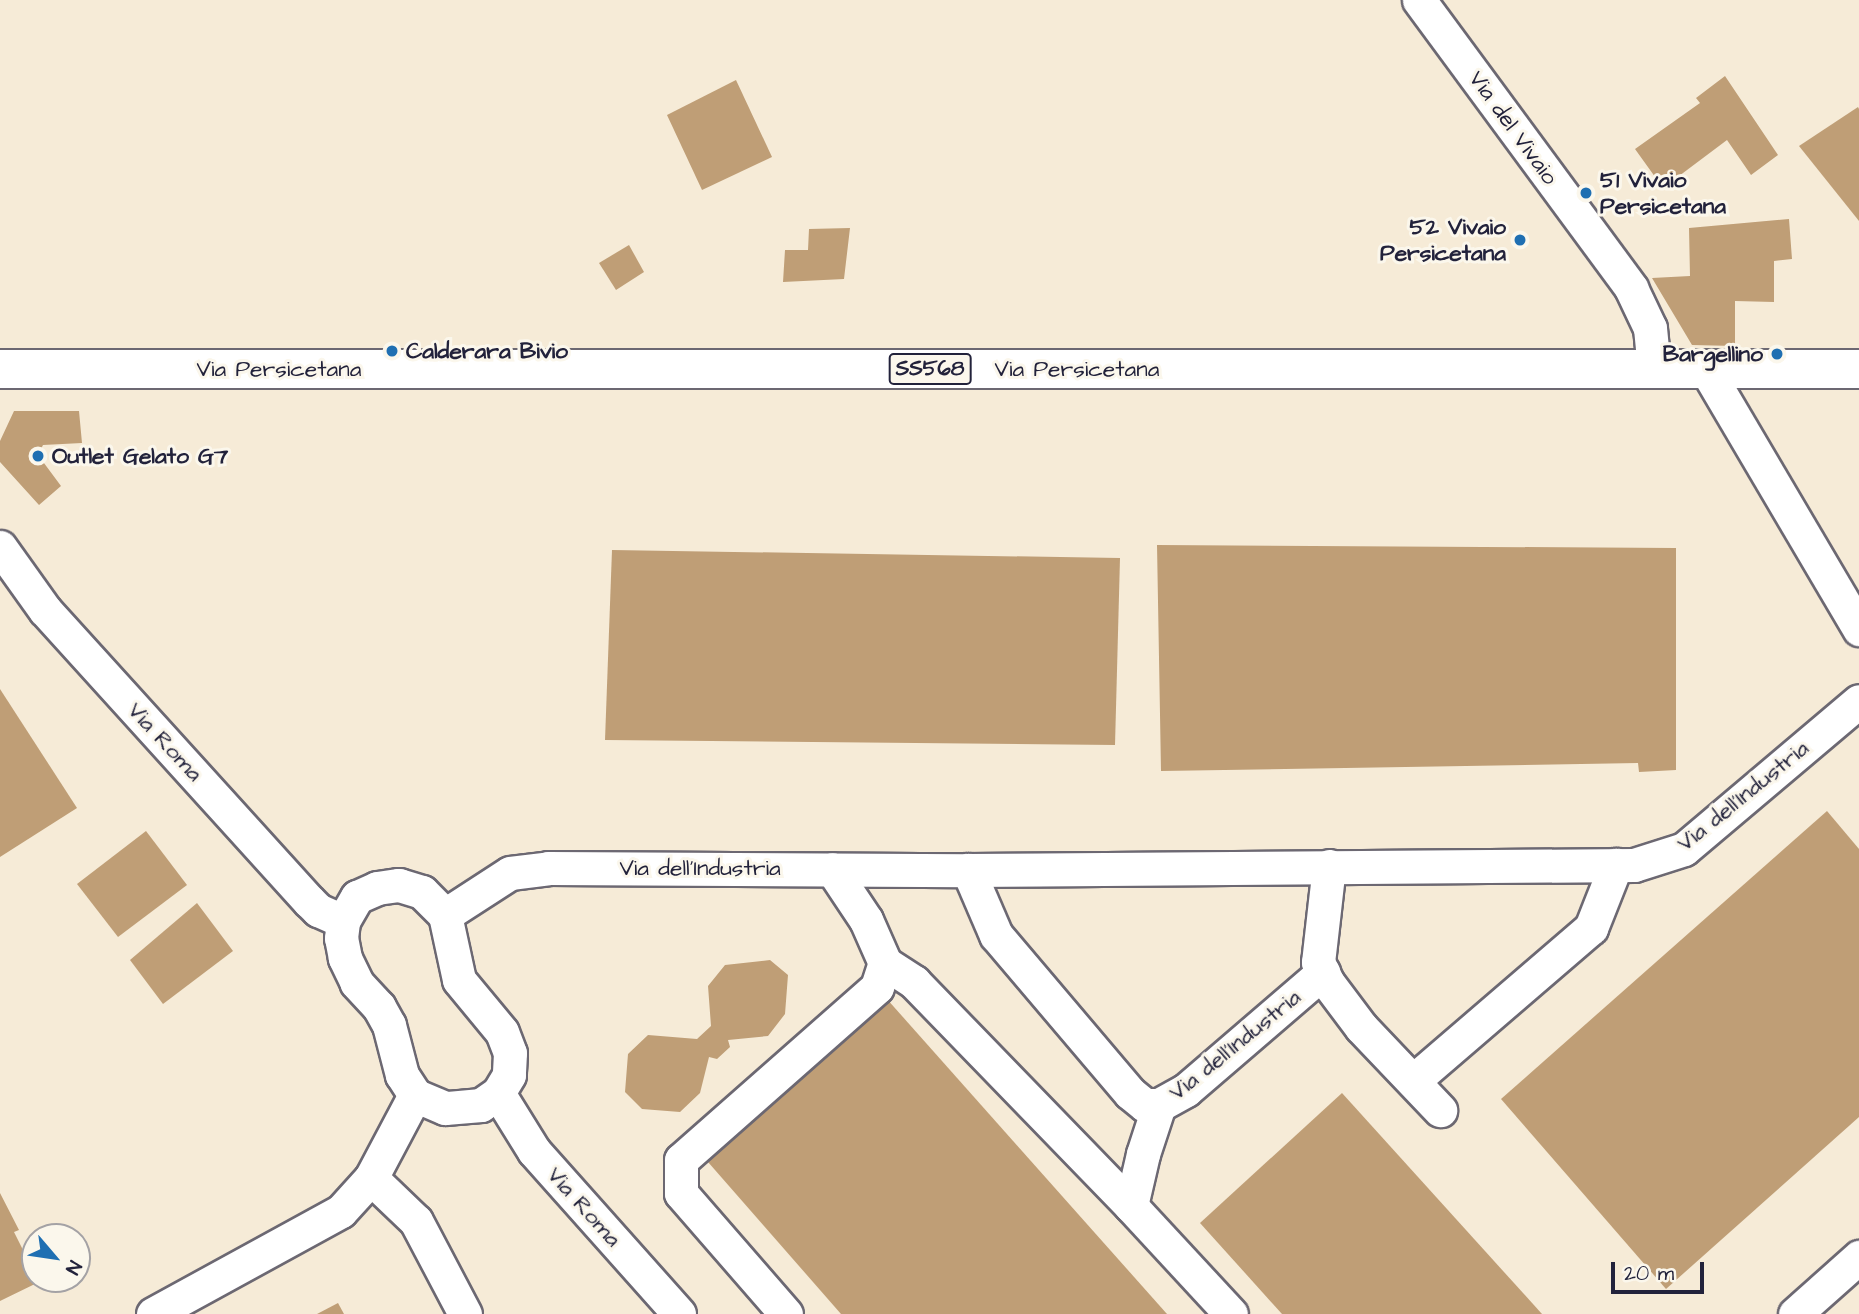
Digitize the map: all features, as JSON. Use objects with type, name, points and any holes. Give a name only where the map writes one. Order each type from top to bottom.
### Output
[{"type":"main road","name":"Via Persicetana","points":[[7,375],[1859,369]]},
{"type":"street","name":"Via del Vivaio","points":[[1419,0],[1631,288],[1650,328],[1654,369]]},
{"type":"street","points":[[1706,369],[1859,629]]},
{"type":"street","name":"Via Roma","points":[[0,547],[54,620],[318,911],[344,922]]},
{"type":"street","name":"Via dell'Industria","points":[[445,915],[510,873],[548,868],[968,870],[1634,865],[1684,849],[1859,701]]},
{"type":"street","points":[[1413,1081],[1591,928],[1616,865]]},
{"type":"street","name":"Via dell'Industria","points":[[1329,866],[1318,962],[1361,1027],[1440,1110]]},
{"type":"street","points":[[832,869],[866,920],[885,963],[914,982],[1131,1206],[1231,1314]]},
{"type":"street","name":"Via dell'Industria","points":[[968,870],[996,935],[1130,1093],[1145,1105],[1159,1105],[1186,1090],[1323,972]]},
{"type":"street","points":[[399,885],[422,892],[445,915],[459,980],[502,1032],[510,1053],[509,1075],[498,1093],[481,1105],[445,1108],[415,1095],[402,1075],[389,1025],[379,1007],[357,983],[345,958],[341,939],[344,922],[357,897],[377,888],[399,885]]},
{"type":"street","points":[[786,1314],[681,1193],[681,1160],[877,987],[885,963]]},
{"type":"street","name":"Via Roma","points":[[498,1093],[534,1151],[679,1314]]},
{"type":"street","points":[[153,1314],[341,1211],[371,1178],[415,1095]]},
{"type":"street","points":[[1131,1206],[1143,1154],[1159,1105]]},
{"type":"street","points":[[371,1178],[416,1221],[465,1314]]},
{"type":"street","points":[[1795,1314],[1859,1257]]},
{"type":"building","points":[[1725,76],[1778,155],[1751,175],[1727,140],[1663,188],[1635,149],[1700,103],[1696,98]]},
{"type":"building","points":[[736,80],[772,157],[702,190],[667,115]]},
{"type":"building","points":[[1858,107],[1859,109],[1859,221],[1799,146]]},
{"type":"building","points":[[1789,219],[1792,259],[1774,261],[1774,302],[1735,301],[1735,346],[1692,345],[1652,278],[1690,276],[1689,228]]},
{"type":"building","points":[[850,228],[844,279],[783,282],[785,250],[808,250],[809,229]]},
{"type":"building","points":[[629,245],[644,272],[616,290],[599,263]]},
{"type":"building","points":[[14,411],[79,411],[82,443],[43,445],[38,455],[61,486],[39,505],[0,462],[0,441]]},
{"type":"building","points":[[1157,545],[1676,548],[1676,770],[1639,772],[1638,763],[1161,771]]},
{"type":"building","points":[[612,550],[1120,558],[1115,745],[605,740]]},
{"type":"building","points":[[0,689],[77,808],[0,857]]},
{"type":"building","points":[[1827,811],[1859,849],[1859,1117],[1666,1289],[1501,1099]]},
{"type":"building","points":[[146,831],[187,885],[118,937],[77,884]]},
{"type":"building","points":[[197,903],[233,951],[163,1004],[130,960]]},
{"type":"building","points":[[770,960],[788,975],[785,1014],[768,1036],[728,1040],[730,1047],[717,1059],[709,1057],[700,1093],[680,1112],[642,1109],[625,1092],[628,1054],[648,1035],[697,1039],[711,1026],[708,986],[725,965]]},
{"type":"building","points":[[886,998],[1167,1314],[841,1314],[701,1154]]},
{"type":"building","points":[[1342,1093],[1542,1314],[1282,1314],[1200,1223]]},
{"type":"building","points":[[0,1193],[19,1230],[14,1232],[21,1246],[21,1291],[0,1301]]},
{"type":"building","points":[[338,1303],[344,1314],[317,1314]]},
{"type":"place","name":"51 Vivaio Persicetana","points":[[1586,193]]},
{"type":"place","name":"52 Vivaio Persicetana","points":[[1520,240]]},
{"type":"place","name":"Calderara Bivio","points":[[392,351]]},
{"type":"place","name":"Bargellino","points":[[1777,354]]},
{"type":"place","name":"Outlet Gelato G7","points":[[38,456]]}]
